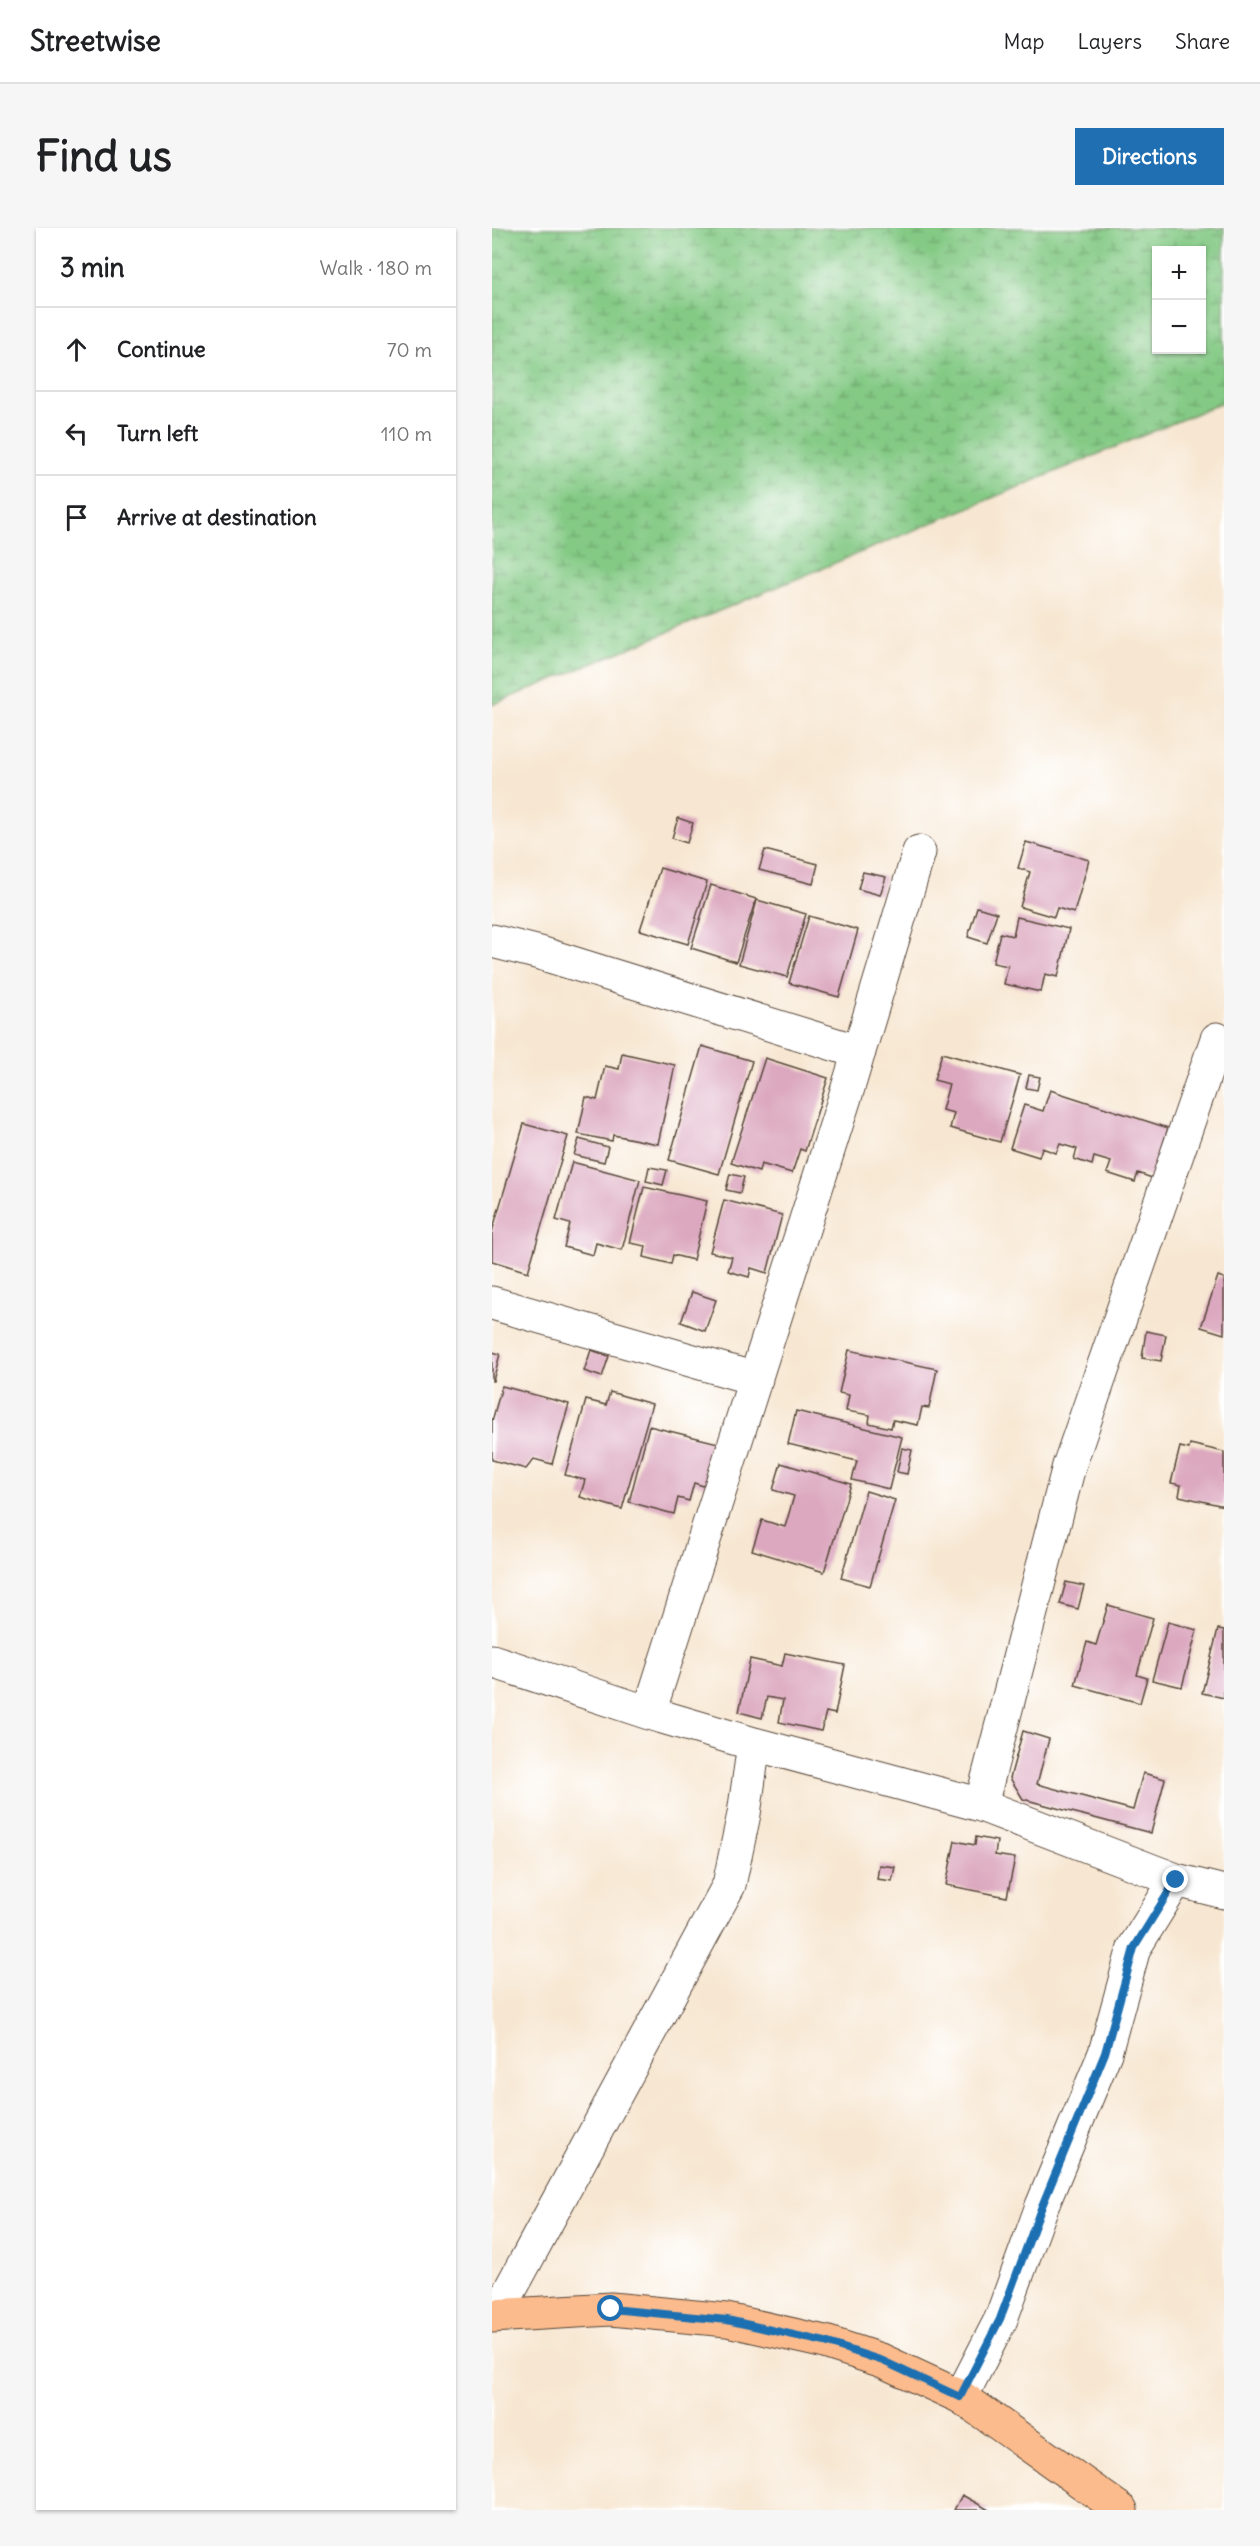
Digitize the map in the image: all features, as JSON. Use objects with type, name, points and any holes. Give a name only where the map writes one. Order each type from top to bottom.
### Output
[{"type":"main road","points":[[495,2315],[611,2309],[727,2320],[825,2342],[874,2358],[960,2397],[1121,2510]]},
{"type":"street","points":[[649,1713],[859,1052],[919,852]]},
{"type":"street","points":[[492,941],[540,953],[859,1052]]},
{"type":"street","points":[[981,1805],[1069,1466],[1217,1039]]},
{"type":"street","points":[[492,1303],[756,1379]]},
{"type":"street","points":[[492,1661],[649,1713],[754,1744],[981,1805],[1176,1880],[1224,1892]]},
{"type":"street","points":[[495,2315],[729,1885],[744,1814],[754,1744]]},
{"type":"street","points":[[960,2397],[1000,2319],[1042,2206],[1105,2053],[1134,1948],[1176,1880]]},
{"type":"green space","points":[[492,228],[1224,228],[1224,402],[492,705]]},
{"type":"building","points":[[678,818],[693,823],[687,843],[672,838]]},
{"type":"building","points":[[1026,842],[1089,860],[1074,913],[1057,908],[1054,917],[1020,907],[1030,872],[1018,868]]},
{"type":"building","points":[[765,850],[818,864],[813,884],[759,870]]},
{"type":"building","points":[[660,868],[707,882],[688,944],[640,930]]},
{"type":"building","points":[[863,872],[886,877],[880,895],[858,889]]},
{"type":"building","points":[[711,885],[756,899],[736,962],[691,948]]},
{"type":"building","points":[[757,900],[806,914],[787,977],[739,964]]},
{"type":"building","points":[[977,907],[997,913],[987,943],[968,937]]},
{"type":"building","points":[[809,916],[858,930],[839,997],[789,983]]},
{"type":"building","points":[[1017,917],[1069,929],[1058,977],[1045,974],[1041,992],[1004,984],[1008,966],[993,963],[1000,933],[1013,936]]},
{"type":"building","points":[[702,1046],[752,1061],[719,1174],[669,1160]]},
{"type":"building","points":[[622,1053],[675,1065],[658,1144],[613,1135],[612,1141],[578,1134],[586,1097],[597,1100],[605,1066],[619,1069]]},
{"type":"building","points":[[942,1053],[1020,1075],[1000,1142],[950,1128],[954,1113],[942,1110],[949,1084],[934,1080]]},
{"type":"building","points":[[765,1058],[828,1078],[805,1151],[800,1149],[792,1173],[761,1164],[759,1172],[731,1163]]},
{"type":"building","points":[[1029,1075],[1040,1077],[1037,1090],[1026,1088]]},
{"type":"building","points":[[1050,1090],[1168,1128],[1152,1178],[1138,1173],[1135,1182],[1107,1173],[1111,1162],[1094,1157],[1092,1165],[1074,1159],[1077,1149],[1060,1144],[1056,1153],[1042,1148],[1039,1157],[1010,1148],[1024,1105],[1043,1111]]},
{"type":"building","points":[[524,1124],[568,1136],[528,1272],[492,1261],[492,1232]]},
{"type":"building","points":[[579,1139],[608,1147],[604,1162],[574,1155]]},
{"type":"building","points":[[572,1162],[640,1180],[622,1250],[596,1243],[593,1255],[564,1247],[570,1224],[556,1220]]},
{"type":"building","points":[[649,1167],[667,1170],[663,1185],[646,1181]]},
{"type":"building","points":[[730,1174],[744,1177],[740,1193],[726,1190]]},
{"type":"building","points":[[644,1187],[707,1201],[693,1260],[673,1255],[671,1264],[644,1257],[646,1246],[630,1243]]},
{"type":"building","points":[[724,1200],[782,1215],[767,1273],[751,1268],[749,1277],[728,1271],[732,1257],[710,1252]]},
{"type":"building","points":[[1218,1276],[1224,1278],[1224,1334],[1201,1327]]},
{"type":"building","points":[[692,1292],[716,1300],[705,1331],[681,1322]]},
{"type":"building","points":[[1146,1331],[1166,1335],[1161,1361],[1142,1358]]},
{"type":"building","points":[[591,1350],[609,1356],[602,1377],[584,1371]]},
{"type":"building","points":[[849,1350],[937,1369],[929,1408],[922,1407],[918,1425],[893,1420],[891,1428],[869,1423],[870,1415],[846,1411],[849,1395],[839,1393]]},
{"type":"building","points":[[492,1352],[500,1354],[493,1381],[492,1381]]},
{"type":"building","points":[[502,1386],[569,1404],[552,1464],[534,1459],[526,1469],[492,1460],[492,1421]]},
{"type":"building","points":[[610,1392],[652,1404],[622,1509],[580,1497],[585,1480],[565,1475],[586,1400],[606,1405]]},
{"type":"building","points":[[796,1411],[902,1437],[889,1489],[852,1480],[857,1461],[788,1444]]},
{"type":"building","points":[[649,1426],[722,1444],[710,1488],[694,1483],[689,1501],[678,1498],[674,1514],[629,1502]]},
{"type":"building","points":[[1190,1444],[1224,1452],[1224,1506],[1179,1496],[1181,1485],[1171,1483],[1180,1447],[1189,1449]]},
{"type":"building","points":[[902,1448],[912,1450],[907,1474],[897,1472]]},
{"type":"building","points":[[781,1463],[851,1484],[824,1572],[752,1550],[762,1520],[785,1527],[794,1496],[773,1490]]},
{"type":"building","points":[[866,1491],[895,1500],[870,1586],[841,1578]]},
{"type":"building","points":[[1066,1582],[1084,1586],[1078,1609],[1060,1604]]},
{"type":"building","points":[[1108,1605],[1153,1618],[1137,1675],[1147,1678],[1140,1703],[1075,1685],[1087,1642],[1096,1645]]},
{"type":"building","points":[[1168,1622],[1197,1630],[1182,1687],[1152,1680]]},
{"type":"building","points":[[1218,1629],[1224,1630],[1224,1698],[1202,1693]]},
{"type":"building","points":[[785,1653],[845,1665],[835,1714],[826,1712],[821,1731],[779,1722],[783,1700],[767,1697],[762,1718],[739,1712],[750,1659],[782,1666]]},
{"type":"building","points":[[1023,1731],[1049,1739],[1037,1784],[1133,1810],[1143,1773],[1165,1779],[1151,1833],[1023,1799],[1010,1778]]},
{"type":"building","points":[[976,1837],[997,1841],[995,1855],[1015,1858],[1007,1897],[946,1885],[955,1841],[975,1845]]},
{"type":"building","points":[[879,1865],[895,1867],[892,1881],[877,1879]]},
{"type":"building","points":[[962,2495],[989,2510],[954,2510]]},
{"type":"route","points":[[611,2309],[727,2320],[825,2342],[883,2361],[960,2397],[1000,2319],[1042,2206],[1105,2053],[1134,1948],[1176,1880]]}]
